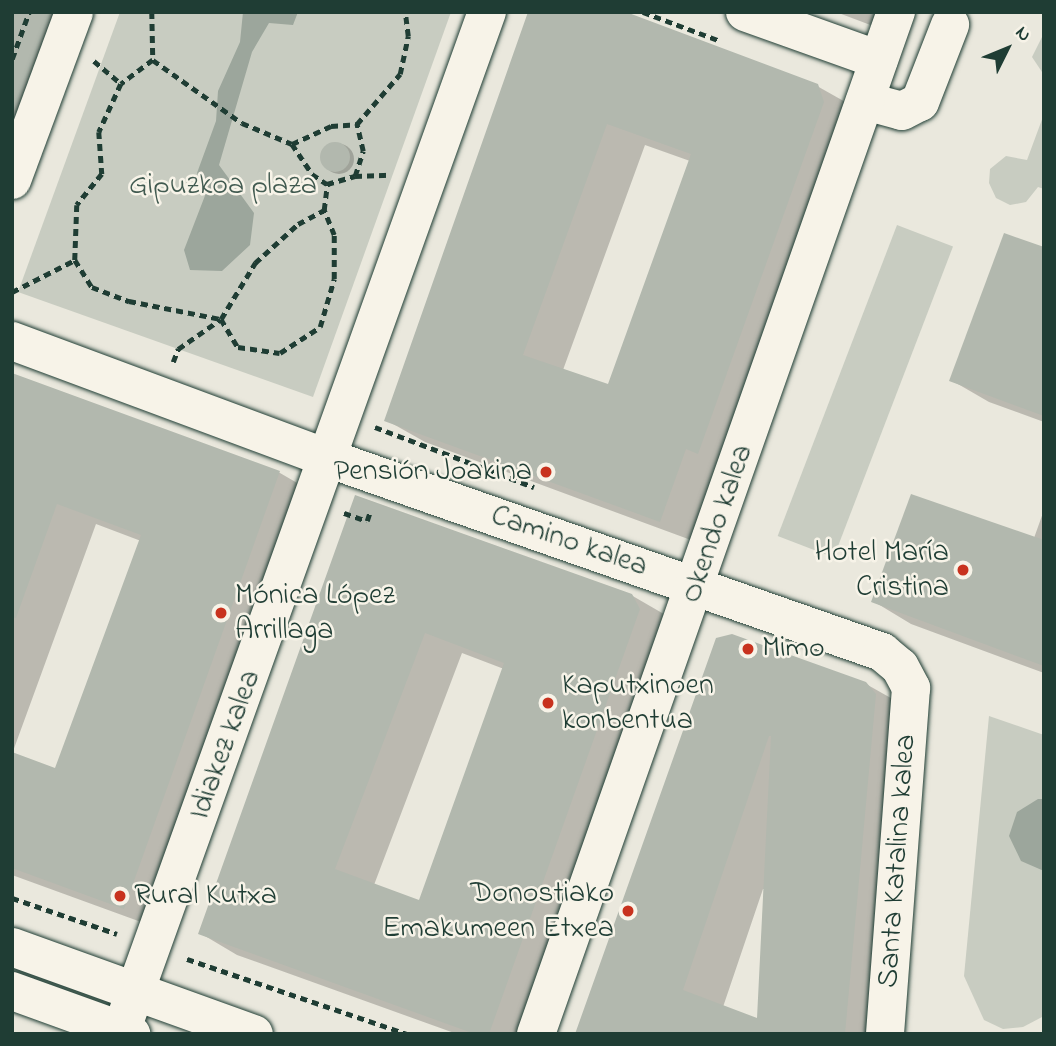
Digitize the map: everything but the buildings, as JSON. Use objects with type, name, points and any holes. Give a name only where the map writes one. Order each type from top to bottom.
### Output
[{"type":"street","points":[[12,180],[74,12]]},
{"type":"street","points":[[12,341],[330,459],[487,12]]},
{"type":"street","points":[[745,12],[879,60]]},
{"type":"street","name":"Okendo kalea","points":[[536,1034],[697,587],[896,12]]},
{"type":"street","points":[[865,101],[902,111],[920,102],[950,25]]},
{"type":"street","name":"Camino kalea","points":[[330,459],[882,652],[900,667],[911,688]]},
{"type":"street","name":"Idiakez kalea","points":[[124,1033],[330,459]]},
{"type":"street","name":"Santa Katalina kalea","points":[[885,1034],[911,688]]},
{"type":"street","points":[[12,947],[254,1034]]},
{"type":"street","points":[[12,991],[124,1033]]},
{"type":"path","points":[[12,59],[29,12]]},
{"type":"path","points":[[152,12],[152,60]]},
{"type":"path","points":[[292,144],[331,126],[357,124],[400,74],[408,36],[405,12]]},
{"type":"path","points":[[152,60],[242,123],[292,144],[312,174],[327,184],[355,176],[402,180]]},
{"type":"path","points":[[152,60],[121,83],[99,132],[102,174],[77,205],[75,260],[92,287],[129,301],[221,319],[238,347],[280,353],[320,327],[334,279],[334,235],[324,210],[327,184]]},
{"type":"path","points":[[355,176],[363,151],[357,124]]},
{"type":"path","points":[[159,396],[178,349],[221,319],[255,263],[298,224],[324,210]]},
{"type":"path","points":[[12,292],[75,260]]},
{"type":"path","points":[[369,425],[537,488]]},
{"type":"path","points":[[348,514],[367,521],[374,502]]},
{"type":"path","points":[[12,898],[112,934],[157,935],[191,962],[407,1034]]},
{"type":"green space","name":"Gipuzkoa plaza","points":[[120,12],[451,12],[313,397],[18,292]]},
{"type":"green space","points":[[1044,33],[1044,75],[1032,57]]},
{"type":"green space","points":[[1044,114],[1044,189],[1038,187],[1026,202],[1010,205],[996,198],[989,183],[990,169],[1006,156],[1027,160]]},
{"type":"green space","points":[[897,225],[953,247],[834,557],[778,536]]},
{"type":"green space","points":[[989,716],[1044,735],[1044,1016],[1023,1027],[1003,1029],[984,1020],[964,976]]},
{"type":"shaded area","points":[[243,12],[298,12],[293,25],[269,23],[252,52],[219,165],[254,213],[250,245],[222,271],[190,270],[184,250],[206,193],[197,173],[216,121],[218,91],[240,42]]},
{"type":"shaded area","points":[[1038,799],[1044,799],[1044,871],[1021,861],[1009,836],[1017,812]]},
{"type":"place","name":"Pensión Joakina","points":[[546,472]]},
{"type":"place","name":"Hotel María Cristina","points":[[963,570]]},
{"type":"place","name":"Mónica López Arrillaga","points":[[221,613]]},
{"type":"place","name":"Mimo","points":[[748,649]]},
{"type":"place","name":"Kaputxinoen konbentua","points":[[548,703]]},
{"type":"place","name":"Rural Kutxa","points":[[120,896]]},
{"type":"place","name":"Donostiako Emakumeen Etxea","points":[[628,911]]}]
